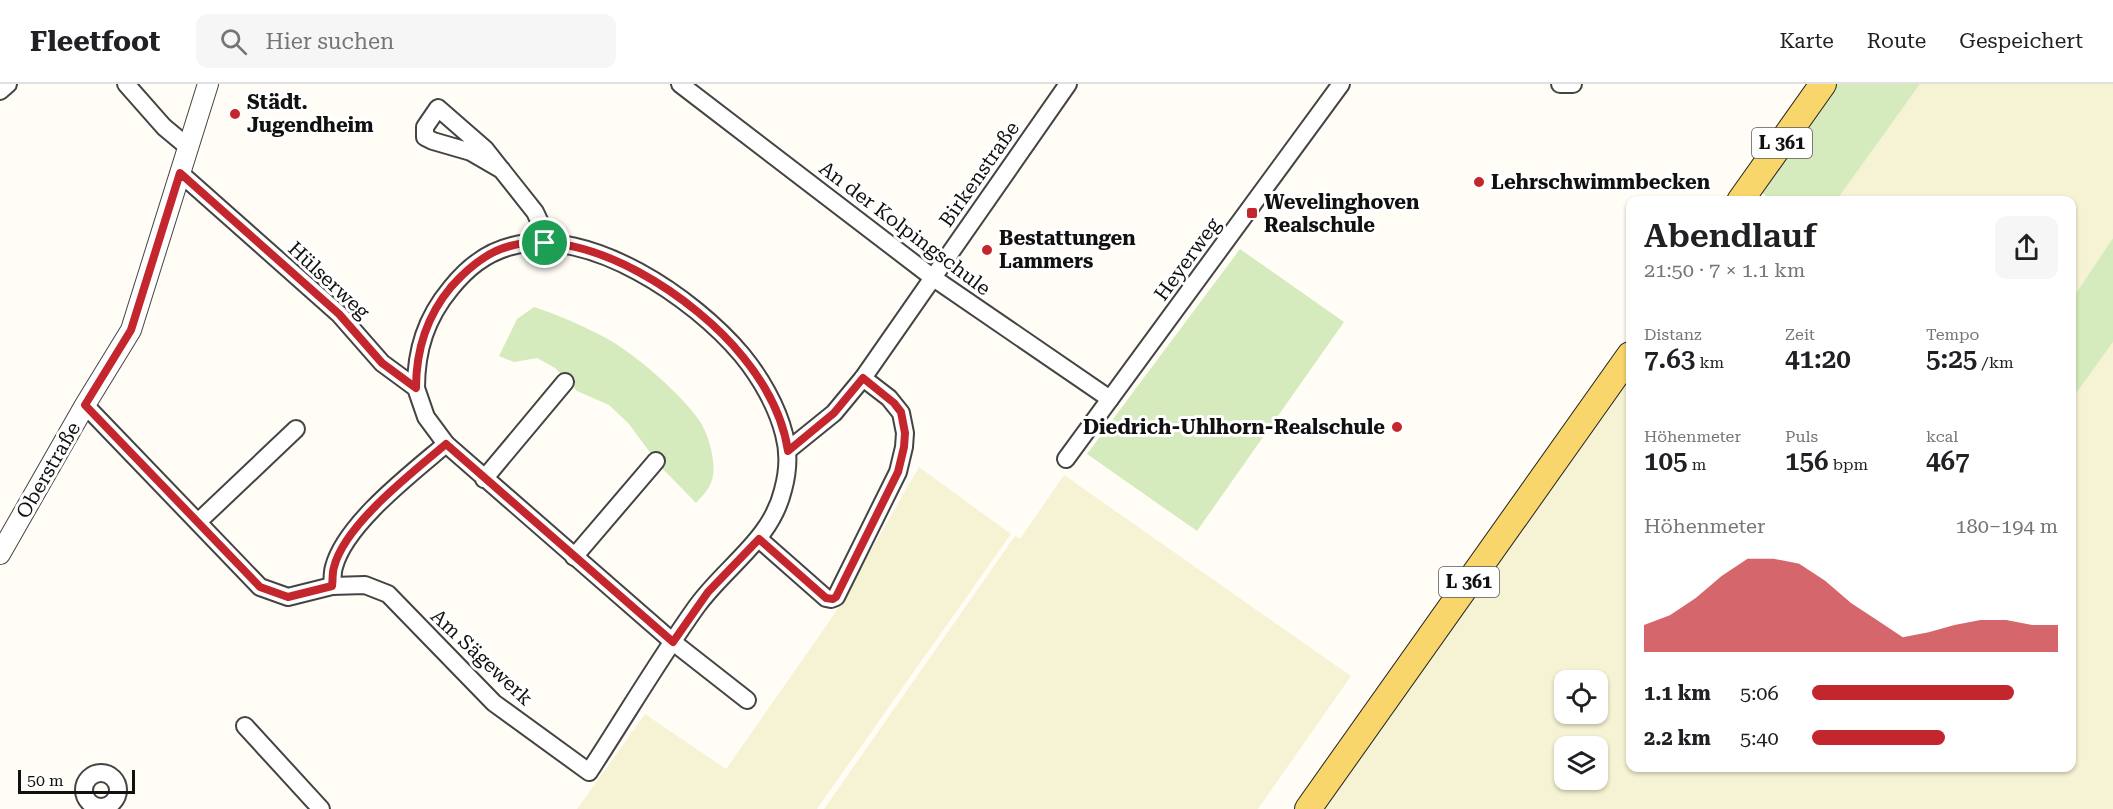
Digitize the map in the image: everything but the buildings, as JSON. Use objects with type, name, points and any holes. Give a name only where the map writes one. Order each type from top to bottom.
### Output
[{"type":"main road","name":"L 361","points":[[1744,196],[1824,84]]},
{"type":"main road","name":"L 361","points":[[1308,809],[1626,362]]},
{"type":"street","points":[[0,91],[8,84]]},
{"type":"street","points":[[126,84],[169,132],[188,147]]},
{"type":"street","name":"Oberstraße","points":[[0,554],[85,405],[131,330],[208,84]]},
{"type":"street","name":"Birkenstraße","points":[[788,451],[829,418],[863,378],[1068,84]]},
{"type":"street","name":"Heyerweg","points":[[1066,459],[1341,84]]},
{"type":"street","points":[[1560,84],[1573,84]]},
{"type":"street","name":"An der Kolpingschule","points":[[688,87],[932,277],[1110,399]]},
{"type":"street","points":[[502,170],[535,212],[543,229],[545,243]]},
{"type":"street","name":"Hülserweg","points":[[180,173],[339,314],[382,363],[416,388]]},
{"type":"street","points":[[673,642],[708,592],[759,539],[770,524],[783,492],[787,472],[788,451],[781,423],[760,382],[742,356],[709,322],[671,293],[630,268],[587,251],[545,243],[519,244],[494,252],[480,260],[454,284],[440,302],[423,335],[418,356],[416,388],[419,403],[430,424],[446,444],[484,479],[673,642],[747,700]]},
{"type":"street","points":[[759,539],[826,598],[836,597],[898,472],[904,447],[905,433],[901,412],[894,403],[863,378]]},
{"type":"street","points":[[484,479],[565,382]]},
{"type":"street","name":"Am Sägewerk","points":[[85,405],[260,587],[288,597],[332,586],[365,585],[387,594],[494,703],[589,772],[673,642]]},
{"type":"street","points":[[198,522],[296,429]]},
{"type":"street","points":[[332,586],[334,567],[352,532],[395,489],[446,444]]},
{"type":"street","points":[[574,557],[656,461]]},
{"type":"street","points":[[245,726],[321,809]]},
{"type":"shaded area","points":[[1920,84],[2113,84],[2113,238],[2076,293],[2076,196],[1840,196]]},
{"type":"shaded area","points":[[2113,342],[2113,809],[1322,809],[1626,378],[1626,772],[2076,772],[2076,393]]},
{"type":"shaded area","points":[[919,467],[1011,534],[817,809],[577,809],[645,714],[726,769],[833,616]]},
{"type":"shaded area","points":[[1064,475],[1351,676],[1258,809],[824,809],[1015,536],[1020,539]]},
{"type":"green space","points":[[1837,84],[1920,84],[1840,196],[1766,196],[1758,190]]},
{"type":"green space","points":[[2113,238],[2113,342],[2076,393],[2076,293]]},
{"type":"green space","points":[[1240,249],[1344,322],[1197,531],[1087,454]]},
{"type":"green space","points":[[534,307],[580,325],[618,345],[656,375],[691,409],[706,434],[713,461],[713,478],[696,503],[660,466],[629,424],[609,405],[577,391],[555,368],[537,358],[514,362],[499,356],[517,319]]},
{"type":"place","name":"Städt. Jugendheim","points":[[235,114]]},
{"type":"place","name":"Lehrschwimmbecken","points":[[1479,182]]},
{"type":"place","name":"Wevelinghoven Realschule","points":[[1252,213]]},
{"type":"place","name":"Bestattungen Lammers","points":[[987,250]]},
{"type":"place","name":"Diedrich-Uhlhorn-Realschule","points":[[1397,427]]},
{"type":"route","points":[[180,173],[339,314],[382,363],[416,388],[418,356],[423,335],[440,302],[462,275],[494,252],[519,244],[545,243],[587,251],[630,268],[671,293],[709,322],[735,347],[760,382],[781,423],[788,451],[834,413],[863,378],[894,403],[903,418],[904,454],[898,472],[835,598],[826,598],[759,539],[708,592],[673,642],[446,444],[395,489],[352,532],[334,567],[332,586],[288,597],[260,587],[85,405],[131,330],[180,173]]}]
